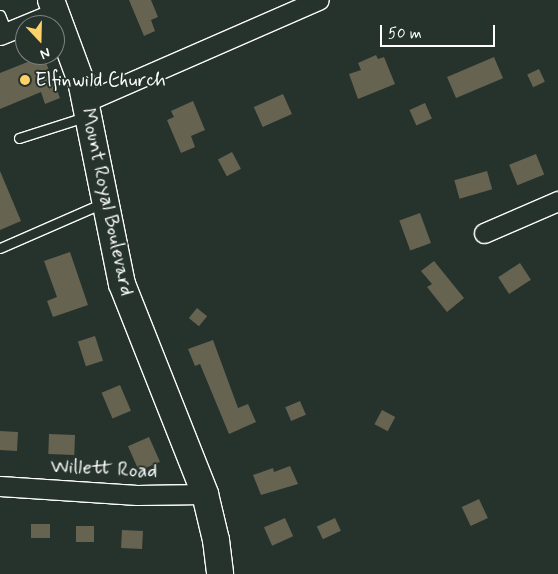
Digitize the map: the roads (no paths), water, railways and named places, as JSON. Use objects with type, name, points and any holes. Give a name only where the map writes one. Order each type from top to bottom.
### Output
[{"type":"main road","name":"Mount Royal Boulevard","points":[[54,6],[87,109],[104,203],[122,284],[136,327],[205,494],[220,574]]},
{"type":"street","points":[[87,109],[319,0]]},
{"type":"street","points":[[2,28],[54,6]]},
{"type":"street","points":[[484,233],[558,201]]},
{"type":"street","name":"Willett Road","points":[[0,486],[137,494],[205,494]]},
{"type":"lane","points":[[18,138],[87,109]]},
{"type":"lane","points":[[0,248],[104,203]]},
{"type":"place","name":"Elfinwild Church","points":[[25,80]]}]
